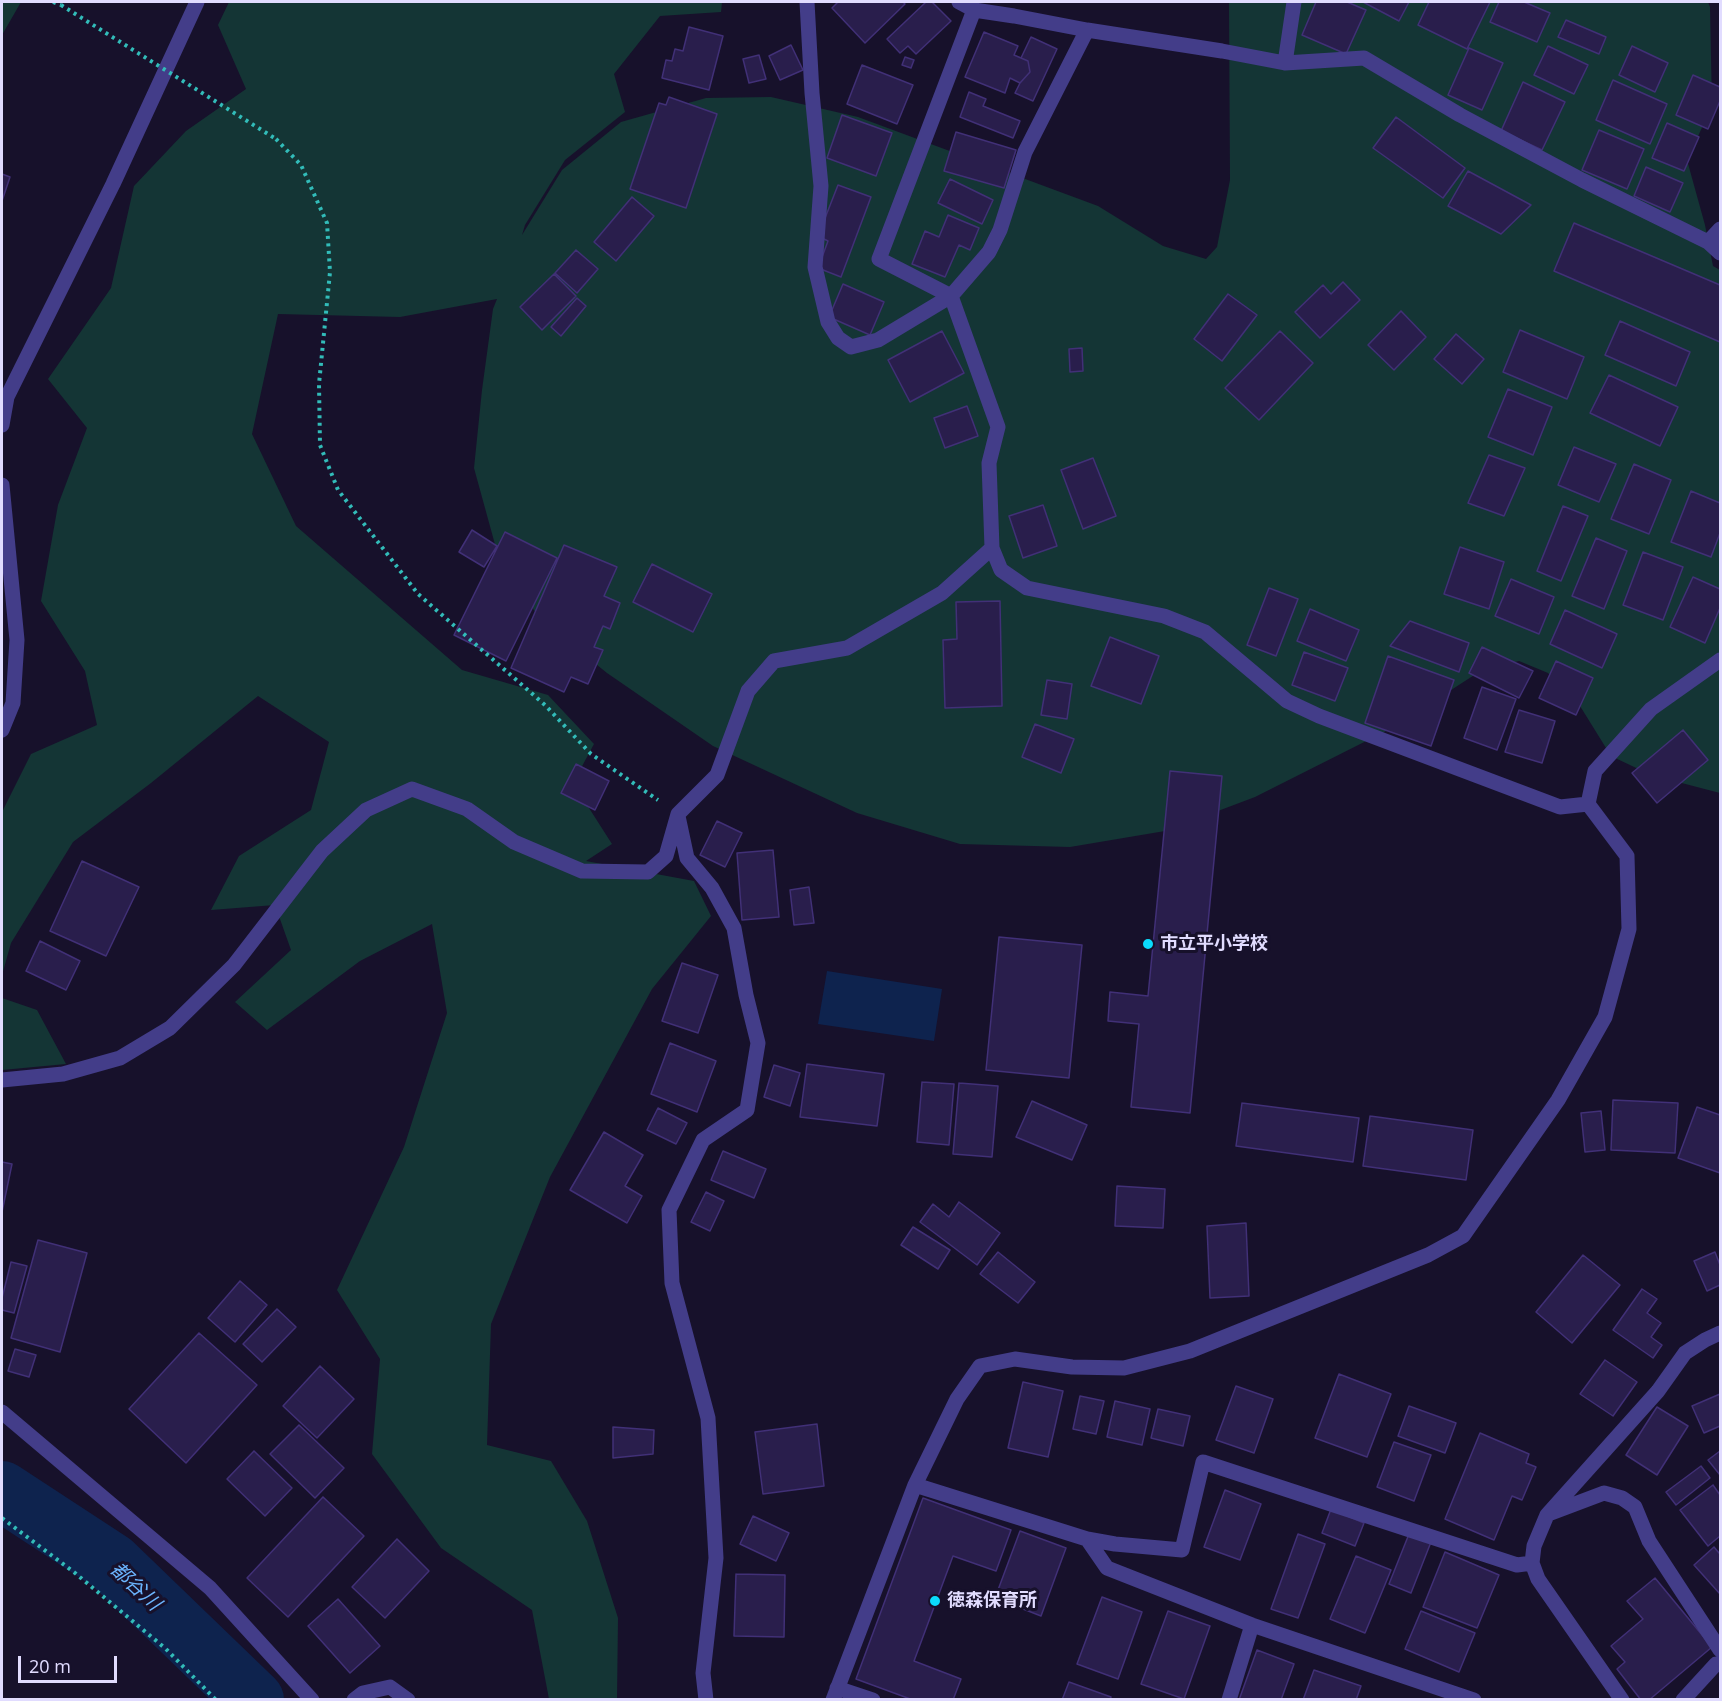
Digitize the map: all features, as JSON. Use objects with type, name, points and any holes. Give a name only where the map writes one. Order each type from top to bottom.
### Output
[{"type":"street","points":[[2,425],[8,397],[113,184],[197,2]]},
{"type":"street","points":[[807,2],[812,93],[821,186],[815,267],[828,322],[838,338],[851,347],[878,340],[951,296],[988,252],[1000,230],[1025,152],[1087,30]]},
{"type":"street","points":[[959,2],[974,10],[1285,63],[1364,57],[1460,115],[1582,180],[1714,243],[1720,253]]},
{"type":"street","points":[[1285,63],[1294,2]]},
{"type":"street","points":[[974,10],[879,259],[951,296],[998,427],[989,463],[992,548],[1001,570],[1027,588],[1164,616],[1205,632],[1287,701],[1319,716],[1560,807],[1588,804]]},
{"type":"street","points":[[1714,243],[1720,229]]},
{"type":"street","points":[[2,484],[17,640],[13,703],[2,730]]},
{"type":"street","points":[[2,1080],[63,1074],[120,1058],[170,1028],[234,965],[321,851],[366,810],[412,789],[467,809],[514,842],[582,871],[648,872],[666,856],[678,814],[717,775],[748,690],[774,661],[847,648],[942,593],[992,548]]},
{"type":"street","points":[[873,1700],[835,1694],[915,1485],[957,1400],[980,1366],[1015,1359],[1072,1367],[1124,1368],[1190,1351],[1428,1256],[1463,1236],[1558,1100],[1605,1017],[1629,929],[1627,856],[1588,804],[1595,771],[1650,709],[1720,660]]},
{"type":"street","points":[[678,814],[687,858],[712,888],[734,928],[746,995],[758,1043],[747,1110],[703,1140],[669,1210],[672,1283],[708,1418],[716,1558],[703,1673],[706,1700]]},
{"type":"street","points":[[1622,1700],[1538,1579],[1532,1563],[1534,1545],[1547,1515],[1658,1391],[1685,1353],[1720,1333]]},
{"type":"street","points":[[2,1412],[210,1588],[312,1700]]},
{"type":"street","points":[[915,1485],[1087,1539],[1182,1550],[1203,1462],[1517,1565],[1532,1563]]},
{"type":"street","points":[[1547,1515],[1604,1493],[1622,1498],[1635,1507],[1649,1540],[1720,1650]]},
{"type":"street","points":[[1087,1539],[1107,1568],[1252,1625],[1474,1700]]},
{"type":"street","points":[[1228,1700],[1252,1625]]},
{"type":"street","points":[[1683,1700],[1716,1664],[1720,1664]]},
{"type":"street","points":[[354,1700],[363,1693],[390,1687],[408,1700]]},
{"type":"path","points":[[53,2],[276,139],[301,165],[327,223],[330,272],[319,384],[320,445],[338,490],[418,594],[545,705],[591,754],[678,814]]},
{"type":"path","points":[[2,1518],[75,1573],[157,1641],[216,1700]]},
{"type":"green space","points":[[2,2],[21,2],[2,35]]},
{"type":"green space","points":[[229,2],[722,2],[721,12],[660,16],[614,74],[625,112],[565,160],[525,225],[522,235],[562,170],[621,122],[706,98],[771,97],[858,117],[1098,206],[1163,246],[1206,259],[1217,247],[1230,180],[1229,2],[1708,2],[1710,7],[1712,106],[1687,160],[1705,225],[1713,266],[1720,270],[1720,793],[1651,775],[1611,756],[1580,706],[1548,673],[1519,661],[1482,670],[1394,727],[1255,797],[1165,831],[1070,847],[960,844],[857,813],[713,746],[607,673],[540,619],[499,559],[474,468],[493,309],[497,299],[400,317],[278,314],[252,434],[296,526],[462,670],[548,695],[594,744],[573,783],[612,844],[586,861],[694,881],[711,916],[652,989],[550,1177],[491,1324],[487,1445],[551,1461],[587,1521],[618,1618],[617,1699],[549,1699],[532,1610],[441,1548],[372,1454],[380,1359],[337,1290],[404,1147],[447,1013],[432,924],[360,961],[267,1030],[235,1002],[291,950],[275,905],[211,910],[239,856],[311,810],[329,742],[258,696],[151,783],[73,842],[11,943],[2,975],[2,812],[31,754],[97,725],[85,671],[41,601],[58,505],[87,428],[48,379],[111,288],[134,186],[186,131],[246,89],[218,25]]},
{"type":"green space","points":[[2,998],[37,1010],[66,1064],[2,1070]]},
{"type":"water","points":[[827,971],[942,989],[934,1041],[818,1024]]},
{"type":"building","points":[[838,2],[903,2],[905,4],[865,43],[832,8]]},
{"type":"building","points":[[926,2],[932,2],[951,21],[916,54],[908,46],[900,53],[887,39]]},
{"type":"building","points":[[1316,2],[1347,2],[1366,10],[1346,54],[1302,35]]},
{"type":"building","points":[[1363,2],[1409,2],[1399,21]]},
{"type":"building","points":[[1429,2],[1490,2],[1467,49],[1418,25]]},
{"type":"building","points":[[1499,2],[1524,2],[1550,13],[1537,42],[1490,22]]},
{"type":"building","points":[[1566,20],[1606,37],[1599,54],[1558,37]]},
{"type":"building","points":[[689,27],[723,36],[709,90],[662,78],[666,60],[672,61],[675,49],[683,51]]},
{"type":"building","points":[[984,32],[1018,46],[1014,55],[1028,61],[1030,72],[1020,83],[1010,78],[1005,93],[965,77]]},
{"type":"building","points":[[1031,37],[1057,49],[1033,101],[1015,93],[1030,72],[1028,61],[1021,58]]},
{"type":"building","points":[[791,45],[803,70],[780,80],[769,56]]},
{"type":"building","points":[[1548,46],[1588,65],[1574,94],[1534,75]]},
{"type":"building","points":[[1632,46],[1668,63],[1655,92],[1619,75]]},
{"type":"building","points":[[1469,48],[1503,63],[1482,110],[1448,95]]},
{"type":"building","points":[[759,55],[766,79],[749,83],[743,59]]},
{"type":"building","points":[[905,57],[914,60],[911,68],[902,65]]},
{"type":"building","points":[[862,65],[913,85],[897,124],[847,104]]},
{"type":"building","points":[[1693,75],[1720,87],[1720,101],[1708,129],[1676,115]]},
{"type":"building","points":[[1613,80],[1667,104],[1650,144],[1596,120]]},
{"type":"building","points":[[1523,82],[1565,102],[1542,150],[1501,131]]},
{"type":"building","points":[[969,92],[986,99],[983,106],[1020,121],[1013,138],[960,117]]},
{"type":"building","points":[[669,97],[717,114],[686,208],[630,189],[659,103],[666,105]]},
{"type":"building","points":[[842,115],[892,133],[876,176],[827,158]]},
{"type":"building","points":[[1396,117],[1465,168],[1443,198],[1373,148]]},
{"type":"building","points":[[1667,123],[1699,137],[1684,171],[1652,158]]},
{"type":"building","points":[[1599,130],[1644,149],[1627,189],[1582,170]]},
{"type":"building","points":[[956,132],[1016,150],[1004,188],[944,171]]},
{"type":"building","points":[[1646,167],[1683,183],[1670,212],[1634,196]]},
{"type":"building","points":[[1468,171],[1531,205],[1501,234],[1448,206]]},
{"type":"building","points":[[2,174],[10,177],[2,201]]},
{"type":"building","points":[[950,179],[993,200],[982,224],[938,203]]},
{"type":"building","points":[[838,185],[871,197],[841,277],[818,268],[828,241],[818,236]]},
{"type":"building","points":[[632,197],[654,216],[616,261],[594,242]]},
{"type":"building","points":[[948,215],[979,228],[970,250],[959,245],[945,277],[912,264],[925,231],[939,237]]},
{"type":"building","points":[[1574,223],[1720,285],[1720,342],[1554,271]]},
{"type":"building","points":[[576,250],[598,269],[577,293],[555,273]]},
{"type":"building","points":[[554,274],[576,296],[542,330],[520,307]]},
{"type":"building","points":[[1343,282],[1360,300],[1320,338],[1295,312],[1323,285],[1331,294]]},
{"type":"building","points":[[843,284],[884,302],[870,335],[829,317]]},
{"type":"building","points":[[1228,294],[1257,315],[1222,361],[1194,339]]},
{"type":"building","points":[[577,298],[586,306],[561,336],[551,327]]},
{"type":"building","points":[[1401,311],[1426,337],[1394,370],[1368,345]]},
{"type":"building","points":[[1620,321],[1690,352],[1676,386],[1605,355]]},
{"type":"building","points":[[1520,330],[1584,357],[1567,399],[1503,372]]},
{"type":"building","points":[[942,331],[964,373],[910,402],[888,360]]},
{"type":"building","points":[[1280,331],[1313,363],[1259,420],[1225,388]]},
{"type":"building","points":[[1456,334],[1484,359],[1462,384],[1434,359]]},
{"type":"building","points":[[1082,348],[1083,371],[1070,372],[1069,349]]},
{"type":"building","points":[[1609,375],[1678,407],[1660,446],[1590,413]]},
{"type":"building","points":[[1508,389],[1552,407],[1533,455],[1488,437]]},
{"type":"building","points":[[967,406],[978,436],[945,448],[934,418]]},
{"type":"building","points":[[1574,447],[1616,464],[1599,502],[1558,485]]},
{"type":"building","points":[[1489,455],[1525,468],[1504,516],[1468,503]]},
{"type":"building","points":[[1093,458],[1116,516],[1083,529],[1061,470]]},
{"type":"building","points":[[1634,464],[1671,480],[1649,534],[1611,519]]},
{"type":"building","points":[[1691,491],[1720,503],[1720,533],[1711,557],[1671,542]]},
{"type":"building","points":[[1043,505],[1057,546],[1023,558],[1009,516]]},
{"type":"building","points":[[1563,506],[1588,516],[1561,581],[1537,571]]},
{"type":"building","points":[[472,530],[497,546],[484,567],[459,552]]},
{"type":"building","points":[[505,532],[557,558],[506,661],[454,635]]},
{"type":"building","points":[[1596,538],[1627,551],[1604,609],[1572,596]]},
{"type":"building","points":[[564,545],[617,567],[604,596],[620,603],[610,629],[603,626],[594,647],[603,650],[588,684],[571,677],[564,692],[511,668]]},
{"type":"building","points":[[1460,547],[1504,562],[1489,609],[1444,594]]},
{"type":"building","points":[[1643,552],[1683,567],[1663,620],[1623,605]]},
{"type":"building","points":[[652,564],[712,594],[693,632],[633,602]]},
{"type":"building","points":[[1693,577],[1720,589],[1720,608],[1705,643],[1670,627]]},
{"type":"building","points":[[1511,579],[1554,597],[1539,634],[1495,616]]},
{"type":"building","points":[[1269,588],[1298,599],[1276,656],[1247,645]]},
{"type":"building","points":[[1000,601],[1002,706],[945,708],[943,640],[957,639],[956,602]]},
{"type":"building","points":[[1310,609],[1359,630],[1346,661],[1297,641]]},
{"type":"building","points":[[1565,610],[1617,634],[1602,668],[1550,644]]},
{"type":"building","points":[[1410,621],[1469,643],[1459,672],[1390,646]]},
{"type":"building","points":[[1110,637],[1159,656],[1141,704],[1091,686]]},
{"type":"building","points":[[1482,647],[1533,671],[1519,698],[1469,673]]},
{"type":"building","points":[[1304,652],[1348,668],[1335,701],[1292,685]]},
{"type":"building","points":[[1388,656],[1454,680],[1431,746],[1365,723]]},
{"type":"building","points":[[1556,661],[1593,678],[1576,715],[1539,698]]},
{"type":"building","points":[[1047,680],[1072,684],[1067,719],[1041,715]]},
{"type":"building","points":[[1482,687],[1516,699],[1497,750],[1464,738]]},
{"type":"building","points":[[1519,710],[1555,721],[1542,763],[1505,752]]},
{"type":"building","points":[[1035,724],[1074,739],[1061,773],[1022,757]]},
{"type":"building","points":[[1683,730],[1708,760],[1657,803],[1632,773]]},
{"type":"building","points":[[576,764],[609,781],[595,810],[561,793]]},
{"type":"building","points":[[1170,771],[1222,776],[1190,1113],[1131,1107],[1139,1024],[1108,1021],[1110,992],[1148,996]]},
{"type":"building","points":[[717,821],[742,833],[725,867],[700,855]]},
{"type":"building","points":[[773,850],[779,917],[742,920],[737,853]]},
{"type":"building","points":[[82,861],[139,887],[106,956],[50,931]]},
{"type":"building","points":[[809,887],[814,923],[794,925],[790,890]]},
{"type":"building","points":[[999,937],[1082,945],[1069,1078],[986,1070]]},
{"type":"building","points":[[40,941],[80,961],[66,990],[26,971]]},
{"type":"building","points":[[682,963],[718,975],[698,1033],[662,1021]]},
{"type":"building","points":[[670,1043],[716,1061],[697,1112],[651,1094]]},
{"type":"building","points":[[807,1064],[884,1074],[877,1126],[800,1117]]},
{"type":"building","points":[[774,1065],[800,1073],[790,1106],[764,1097]]},
{"type":"building","points":[[922,1082],[954,1084],[949,1145],[917,1142]]},
{"type":"building","points":[[959,1083],[998,1086],[992,1157],[953,1154]]},
{"type":"building","points":[[1613,1100],[1678,1103],[1675,1153],[1611,1150]]},
{"type":"building","points":[[1032,1101],[1087,1125],[1072,1160],[1016,1137]]},
{"type":"building","points":[[1242,1103],[1359,1118],[1353,1162],[1236,1146]]},
{"type":"building","points":[[1697,1107],[1720,1115],[1720,1173],[1678,1158]]},
{"type":"building","points":[[658,1108],[687,1123],[676,1144],[647,1130]]},
{"type":"building","points":[[1601,1111],[1605,1150],[1585,1152],[1581,1113]]},
{"type":"building","points":[[1370,1116],[1473,1130],[1466,1180],[1363,1166]]},
{"type":"building","points":[[604,1132],[643,1155],[625,1186],[642,1196],[627,1223],[570,1190]]},
{"type":"building","points":[[723,1151],[766,1169],[754,1198],[711,1180]]},
{"type":"building","points":[[2,1162],[12,1164],[2,1212]]},
{"type":"building","points":[[1117,1186],[1165,1189],[1163,1228],[1115,1226]]},
{"type":"building","points":[[706,1192],[724,1201],[710,1231],[691,1222]]},
{"type":"building","points":[[959,1202],[1000,1233],[977,1265],[920,1222],[933,1204],[949,1217]]},
{"type":"building","points":[[1246,1223],[1249,1296],[1210,1298],[1207,1226]]},
{"type":"building","points":[[913,1227],[950,1250],[938,1269],[901,1245]]},
{"type":"building","points":[[38,1240],[87,1253],[60,1352],[11,1338]]},
{"type":"building","points":[[998,1252],[1035,1282],[1018,1303],[980,1274]]},
{"type":"building","points":[[1715,1252],[1720,1265],[1720,1285],[1707,1291],[1694,1261]]},
{"type":"building","points":[[1583,1255],[1620,1285],[1572,1343],[1536,1312]]},
{"type":"building","points":[[11,1262],[27,1266],[14,1313],[2,1310],[2,1298]]},
{"type":"building","points":[[240,1281],[267,1305],[235,1342],[208,1318]]},
{"type":"building","points":[[1642,1289],[1657,1299],[1647,1313],[1661,1323],[1651,1337],[1662,1345],[1653,1358],[1613,1330]]},
{"type":"building","points":[[277,1309],[296,1327],[262,1362],[243,1344]]},
{"type":"building","points":[[199,1333],[257,1385],[186,1463],[129,1409]]},
{"type":"building","points":[[15,1349],[36,1355],[29,1377],[8,1371]]},
{"type":"building","points":[[1605,1360],[1637,1382],[1613,1416],[1580,1394]]},
{"type":"building","points":[[320,1366],[354,1399],[317,1438],[283,1406]]},
{"type":"building","points":[[1339,1374],[1391,1394],[1367,1457],[1315,1438]]},
{"type":"building","points":[[1023,1382],[1063,1391],[1048,1457],[1008,1448]]},
{"type":"building","points":[[1236,1386],[1273,1399],[1254,1453],[1216,1440]]},
{"type":"building","points":[[1720,1394],[1720,1426],[1704,1433],[1692,1406]]},
{"type":"building","points":[[1080,1396],[1104,1401],[1096,1434],[1073,1429]]},
{"type":"building","points":[[1115,1401],[1150,1409],[1142,1445],[1107,1437]]},
{"type":"building","points":[[1409,1406],[1456,1423],[1445,1453],[1398,1436]]},
{"type":"building","points":[[1657,1407],[1688,1426],[1657,1475],[1626,1455]]},
{"type":"building","points":[[1158,1409],[1190,1416],[1183,1446],[1151,1438]]},
{"type":"building","points":[[817,1424],[824,1486],[763,1494],[755,1432]]},
{"type":"building","points":[[299,1425],[344,1468],[315,1498],[270,1454]]},
{"type":"building","points":[[613,1427],[654,1430],[653,1454],[613,1458]]},
{"type":"building","points":[[1480,1433],[1529,1454],[1526,1463],[1536,1467],[1522,1500],[1512,1496],[1494,1540],[1445,1519]]},
{"type":"building","points":[[1394,1442],[1431,1455],[1414,1501],[1377,1487]]},
{"type":"building","points":[[254,1451],[292,1488],[265,1516],[227,1479]]},
{"type":"building","points":[[1720,1451],[1720,1475],[1708,1460]]},
{"type":"building","points":[[1701,1466],[1710,1478],[1676,1505],[1666,1492]]},
{"type":"building","points":[[1713,1485],[1720,1495],[1720,1536],[1708,1546],[1680,1510]]},
{"type":"building","points":[[1225,1490],[1261,1504],[1240,1560],[1204,1547]]},
{"type":"building","points":[[323,1497],[364,1536],[288,1617],[247,1578]]},
{"type":"building","points":[[923,1498],[1011,1530],[996,1571],[953,1556],[914,1661],[961,1679],[953,1700],[913,1700],[856,1679]]},
{"type":"building","points":[[1331,1509],[1364,1523],[1355,1546],[1322,1533]]},
{"type":"building","points":[[753,1516],[789,1533],[776,1561],[740,1544]]},
{"type":"building","points":[[1020,1531],[1066,1548],[1041,1616],[995,1598]]},
{"type":"building","points":[[1298,1534],[1325,1544],[1298,1618],[1271,1609]]},
{"type":"building","points":[[1409,1534],[1431,1542],[1411,1593],[1389,1584]]},
{"type":"building","points":[[397,1539],[429,1571],[385,1618],[352,1587]]},
{"type":"building","points":[[1714,1547],[1719,1553],[1720,1551],[1720,1594],[1694,1565]]},
{"type":"building","points":[[1445,1552],[1499,1575],[1477,1628],[1423,1607]]},
{"type":"building","points":[[1356,1556],[1391,1570],[1365,1633],[1330,1619]]},
{"type":"building","points":[[736,1574],[785,1575],[784,1637],[734,1636]]},
{"type":"building","points":[[1655,1578],[1712,1647],[1649,1700],[1641,1700],[1617,1669],[1625,1662],[1611,1646],[1643,1619],[1627,1601]]},
{"type":"building","points":[[1102,1597],[1142,1612],[1118,1679],[1077,1664]]},
{"type":"building","points":[[338,1599],[380,1646],[350,1673],[308,1626]]},
{"type":"building","points":[[1168,1611],[1210,1626],[1184,1699],[1141,1684]]},
{"type":"building","points":[[1421,1611],[1475,1633],[1459,1672],[1405,1649]]},
{"type":"building","points":[[1257,1650],[1294,1664],[1281,1700],[1239,1700]]},
{"type":"building","points":[[1314,1670],[1361,1686],[1356,1700],[1303,1700]]},
{"type":"building","points":[[1069,1682],[1111,1697],[1110,1700],[1062,1700]]},
{"type":"waterway","name":"都谷川","points":[[2,1491],[112,1563],[254,1700]]},
{"type":"place","name":"市立平小学校","points":[[1148,944]]},
{"type":"place","name":"徳森保育所","points":[[935,1601]]}]
